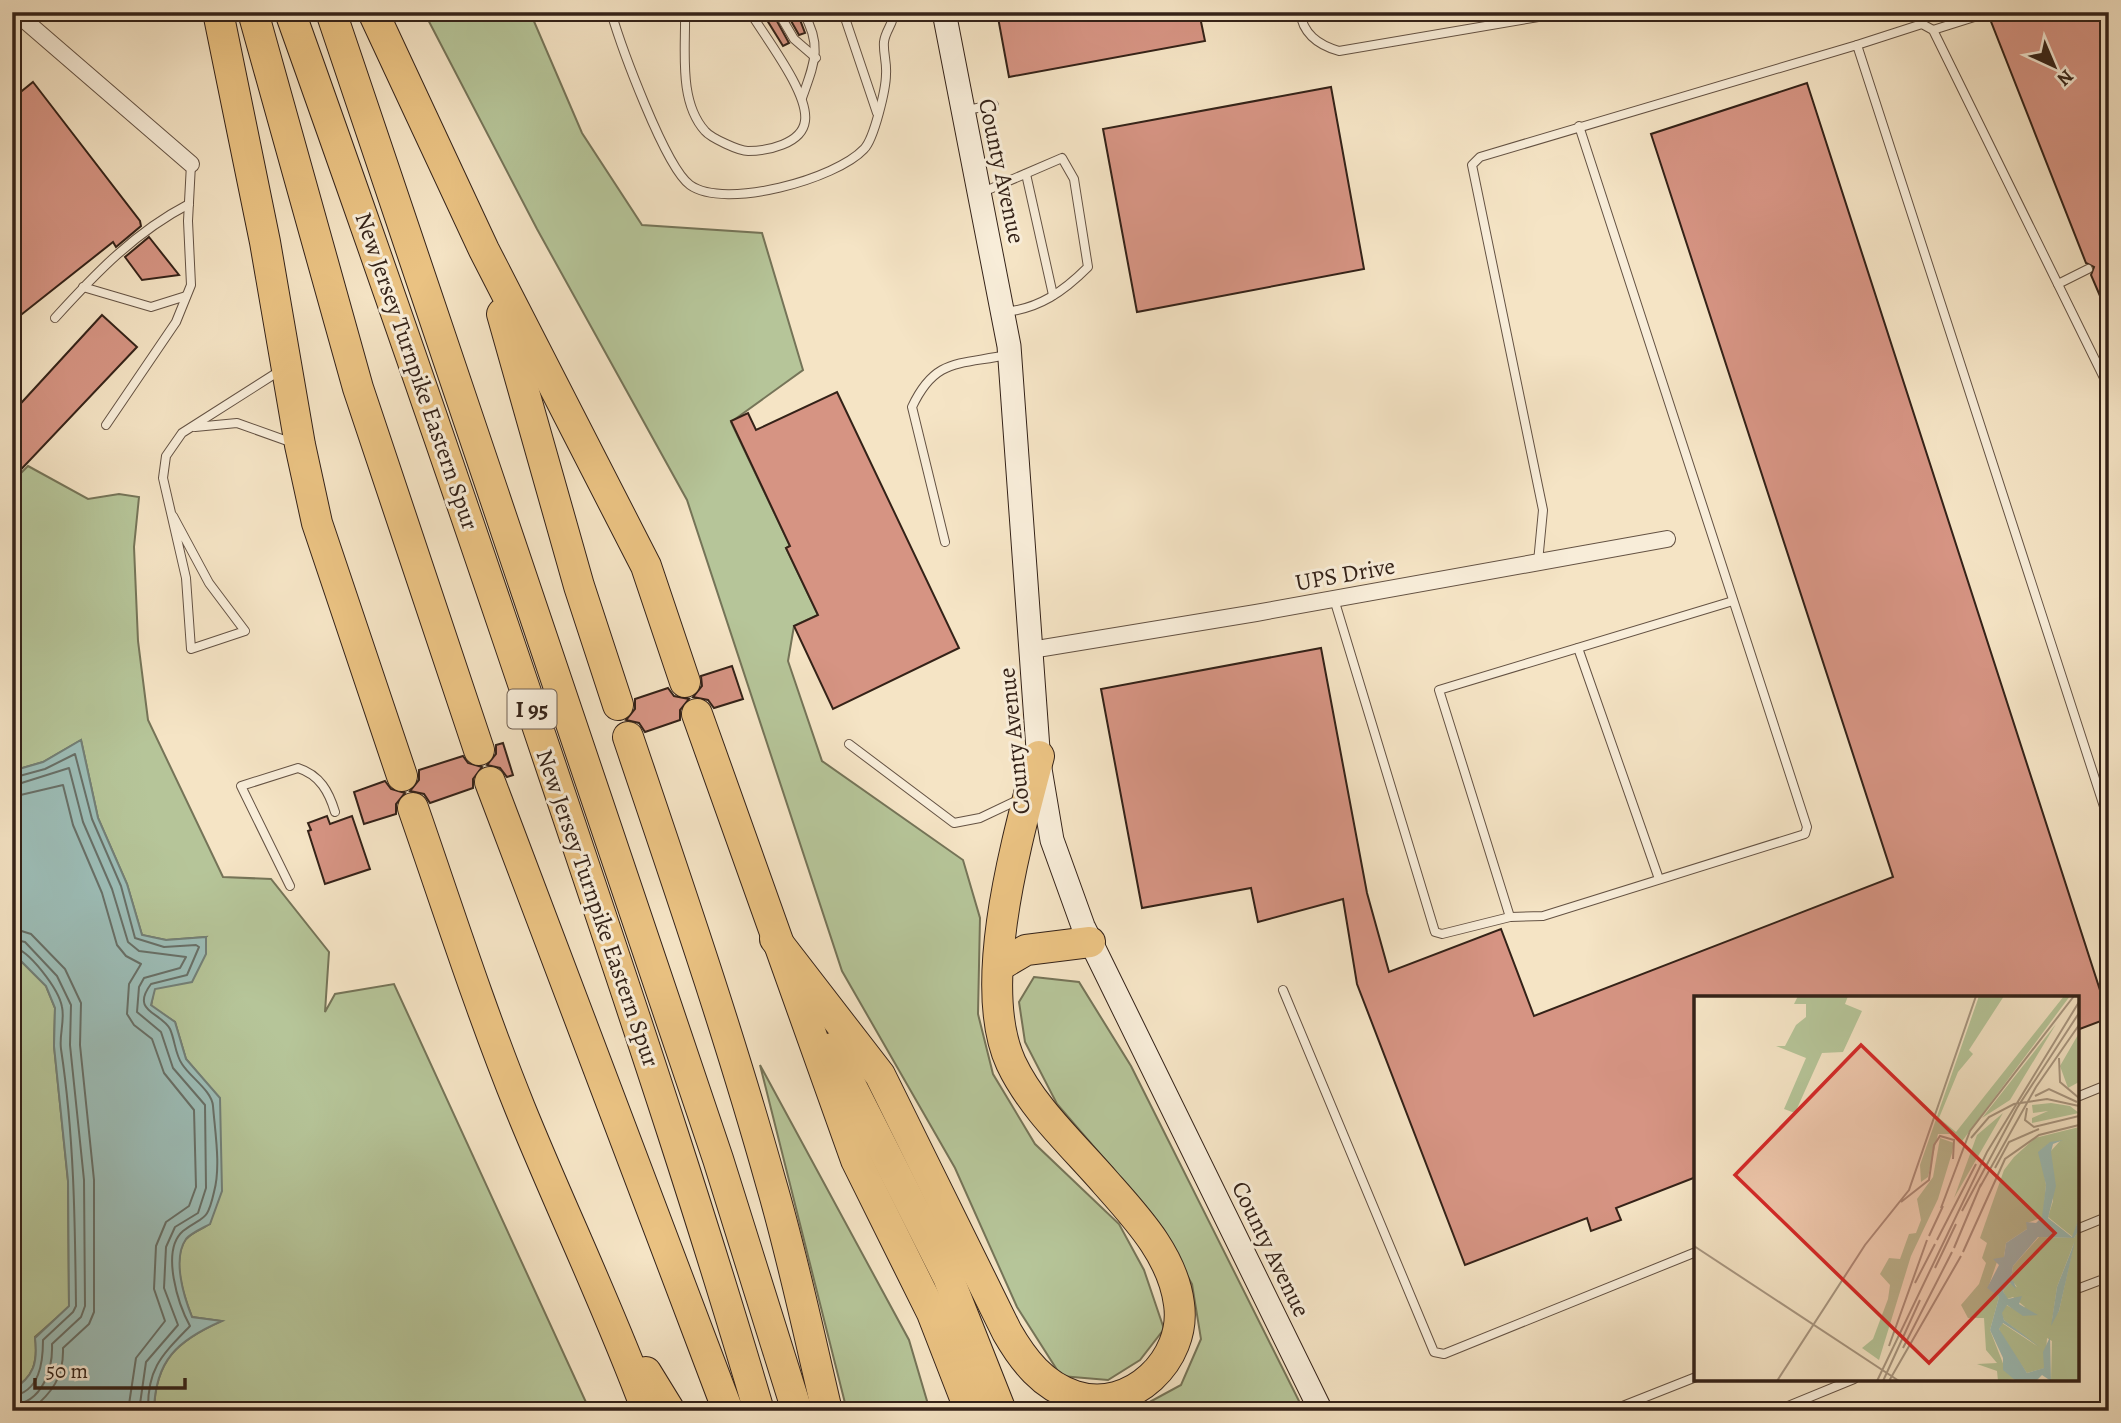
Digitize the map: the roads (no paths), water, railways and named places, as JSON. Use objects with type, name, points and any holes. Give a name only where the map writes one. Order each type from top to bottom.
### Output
[{"type":"highway","points":[[218,12],[246,141],[300,445],[317,523],[402,776]]},
{"type":"highway","points":[[253,12],[358,388],[479,750]]},
{"type":"highway","name":"New Jersey Turnpike Eastern Spur","points":[[290,12],[442,443],[651,1065],[760,1411]]},
{"type":"highway","name":"New Jersey Turnpike Eastern Spur","points":[[331,12],[705,1121],[797,1411]]},
{"type":"highway","points":[[373,12],[484,250],[646,566],[685,682]]},
{"type":"highway","points":[[484,250],[579,586],[618,705]]},
{"type":"highway","points":[[696,714],[856,1160],[932,1313],[970,1411]]},
{"type":"highway","points":[[628,737],[712,987],[753,1120],[785,1232],[827,1411]]},
{"type":"highway","points":[[775,939],[880,1075],[1007,1332],[1026,1362],[1049,1384],[1073,1396],[1105,1399],[1121,1395],[1149,1380],[1170,1355],[1180,1323],[1177,1288],[1163,1256],[1142,1225],[1047,1115],[1012,1065],[999,1021],[1000,940],[1035,792],[1039,756]]},
{"type":"highway","points":[[490,782],[728,1411]]},
{"type":"highway","points":[[412,808],[483,1013],[521,1109],[605,1302],[647,1411]]},
{"type":"highway","points":[[775,939],[948,1277],[1001,1411]]},
{"type":"highway","points":[[999,965],[1026,950],[1090,942]]},
{"type":"highway","points":[[673,1269],[716,1411]]},
{"type":"highway","points":[[605,1302],[670,1411]]},
{"type":"main road","name":"County Avenue","points":[[944,12],[1004,312],[1010,355],[1039,756]]},
{"type":"main road","name":"County Avenue","points":[[1035,792],[1059,866],[1090,942],[1321,1411]]},
{"type":"street","points":[[16,19],[191,164]]},
{"type":"street","name":"UPS Drive","points":[[1031,650],[1667,539]]},
{"type":"lane","points":[[611,12],[664,148],[688,184],[702,192],[740,194],[768,189],[836,169],[866,148],[878,116],[886,75],[884,40],[894,12]]},
{"type":"lane","points":[[685,12],[690,105],[706,133],[745,152],[781,145],[796,137],[805,122],[802,98],[750,12]]},
{"type":"lane","points":[[778,12],[794,39],[816,58]]},
{"type":"lane","points":[[802,98],[816,58],[812,29],[803,12]]},
{"type":"lane","points":[[843,12],[878,116]]},
{"type":"lane","points":[[1300,12],[1307,33],[1327,48],[1339,51],[1568,12]]},
{"type":"lane","points":[[1933,30],[1987,13]]},
{"type":"lane","points":[[1538,562],[1542,510],[1472,164],[1480,157],[1579,126],[1922,24],[1933,30],[2109,388]]},
{"type":"lane","points":[[1857,45],[2109,822]]},
{"type":"lane","points":[[963,111],[994,105]]},
{"type":"lane","points":[[1334,599],[1435,932],[1442,934],[1510,917],[1543,916],[1805,834],[1807,827],[1579,126]]},
{"type":"lane","points":[[980,193],[1062,158],[1074,179],[1088,267],[1068,287],[1027,310],[1004,312]]},
{"type":"lane","points":[[106,425],[176,322],[191,285],[191,164]]},
{"type":"lane","points":[[1026,174],[1053,295]]},
{"type":"lane","points":[[55,318],[106,262],[158,220],[189,204]]},
{"type":"lane","points":[[2058,284],[2088,269]]},
{"type":"lane","points":[[83,287],[151,307],[186,296]]},
{"type":"lane","points":[[945,542],[912,407],[921,388],[938,369],[1010,355]]},
{"type":"lane","points":[[173,516],[209,583],[245,631],[191,649],[186,578],[165,489],[163,466],[170,447],[189,428],[286,366]]},
{"type":"lane","points":[[189,428],[218,422],[237,423],[300,445]]},
{"type":"lane","points":[[1510,917],[1439,690],[1733,601]]},
{"type":"lane","points":[[1578,648],[1659,879]]},
{"type":"lane","points":[[849,744],[954,822],[980,818],[1035,792]]},
{"type":"lane","points":[[290,886],[241,786],[298,768],[318,779],[335,812]]},
{"type":"lane","points":[[1283,989],[1434,1352],[1444,1354],[1694,1253]]},
{"type":"lane","points":[[2079,1096],[2109,1084]]},
{"type":"lane","points":[[2079,1228],[2109,1216]]},
{"type":"lane","points":[[2079,1288],[2109,1277]]},
{"type":"lane","points":[[1610,1411],[1694,1378]]},
{"type":"lane","points":[[1776,1411],[1849,1381]]},
{"type":"water","points":[[81,740],[98,818],[127,884],[142,935],[166,940],[206,937],[206,954],[192,982],[155,989],[151,1005],[175,1022],[186,1059],[220,1098],[222,1191],[210,1224],[186,1239],[182,1247],[180,1267],[183,1289],[192,1317],[222,1321],[193,1336],[172,1354],[159,1378],[154,1411],[12,1411],[12,1390],[30,1374],[35,1362],[35,1338],[69,1306],[68,1181],[54,1046],[55,1008],[46,986],[12,952],[12,771],[43,762]]}]
